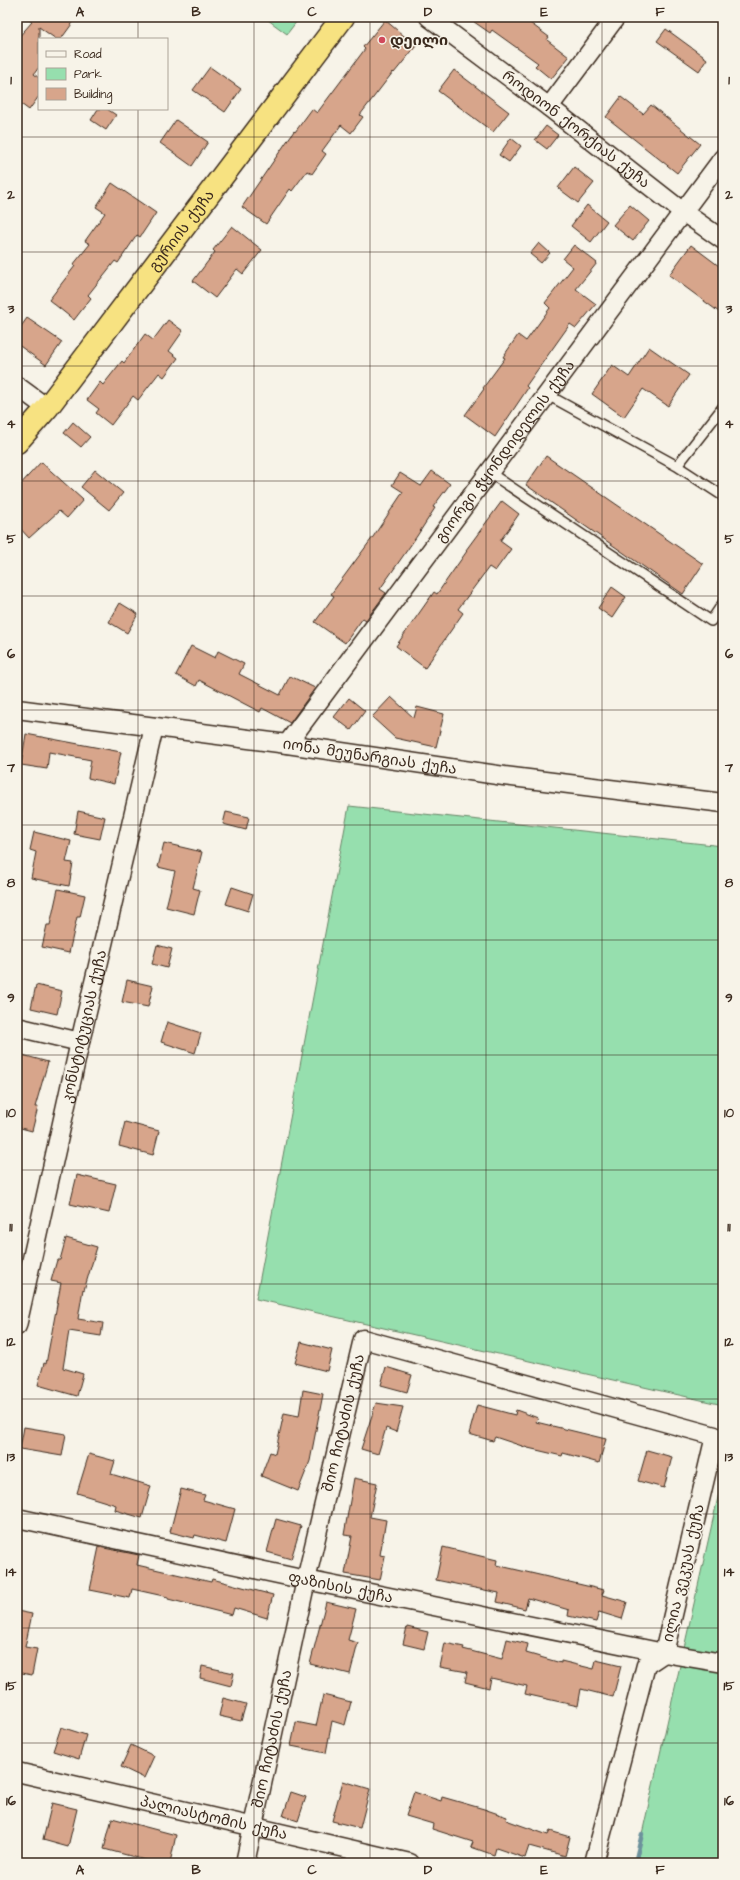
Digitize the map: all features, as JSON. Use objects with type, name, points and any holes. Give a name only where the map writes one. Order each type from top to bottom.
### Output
[{"type":"highway","name":"გურიის ქუჩა","points":[[17,442],[47,408],[343,17]]},
{"type":"street","name":"როდიონ ქორქიას ქუჩა","points":[[429,17],[549,107],[683,212],[723,240]]},
{"type":"street","points":[[549,107],[616,17]]},
{"type":"street","name":"გიორგი ჭყონდიდელის ქუჩა","points":[[287,744],[723,158]]},
{"type":"street","points":[[17,386],[47,408]]},
{"type":"street","name":"იონა მეუნარგიას ქუჩა","points":[[17,709],[287,744],[504,776],[723,803]]},
{"type":"street","name":"კონსტიტუციას ქუჩა","points":[[17,1326],[22,1285],[154,727]]},
{"type":"street","points":[[17,1027],[80,1042]]},
{"type":"street","name":"შიო ჩიტაძის ქუჩა","points":[[245,1863],[306,1580],[363,1339],[715,1436]]},
{"type":"street","name":"ილია ვეკუას ქუჩა","points":[[594,1863],[646,1665],[664,1653],[715,1436]]},
{"type":"street","name":"ფაზისის ქუჩა","points":[[17,1518],[306,1580],[664,1653],[723,1663]]},
{"type":"street","name":"პალიასტომის ქუჩა","points":[[17,1772],[410,1863]]},
{"type":"lane","points":[[546,394],[677,466],[723,496]]},
{"type":"lane","points":[[677,466],[723,407]]},
{"type":"lane","points":[[490,473],[711,621],[723,603]]},
{"type":"green space","points":[[264,17],[300,17],[287,34]]},
{"type":"green space","points":[[349,806],[723,846],[723,1405],[256,1299]]},
{"type":"green space","points":[[723,1475],[723,1863],[635,1863],[642,1834]]},
{"type":"building","points":[[25,17],[77,17],[62,38],[55,38],[39,27],[38,68],[34,74],[38,77],[38,97],[29,110],[17,101],[17,39],[32,22]]},
{"type":"building","points":[[467,17],[522,17],[549,37],[547,40],[569,57],[551,79],[535,66],[538,63],[492,30],[490,33]]},
{"type":"building","points":[[385,20],[416,46],[394,73],[393,72],[360,115],[363,117],[351,133],[341,125],[322,151],[326,154],[312,174],[307,171],[292,191],[290,189],[266,224],[242,207],[294,131],[295,132],[312,109],[317,113],[365,49],[363,47]]},
{"type":"building","points":[[666,29],[707,59],[699,71],[657,41]]},
{"type":"building","points":[[210,67],[241,89],[225,112],[193,90]]},
{"type":"building","points":[[454,70],[509,112],[493,132],[438,91]]},
{"type":"building","points":[[621,97],[643,114],[651,105],[700,144],[677,173],[606,117]]},
{"type":"building","points":[[97,110],[108,110],[116,115],[106,130],[91,120]]},
{"type":"building","points":[[176,120],[208,142],[192,166],[160,143]]},
{"type":"building","points":[[546,126],[558,135],[547,149],[535,140]]},
{"type":"building","points":[[511,138],[521,146],[509,162],[499,155]]},
{"type":"building","points":[[574,167],[594,183],[578,203],[558,188]]},
{"type":"building","points":[[112,183],[156,213],[140,237],[137,235],[118,263],[115,261],[88,295],[91,298],[74,320],[49,300],[75,266],[73,265],[90,244],[85,241],[105,213],[96,207]]},
{"type":"building","points":[[587,205],[607,221],[591,242],[571,226]]},
{"type":"building","points":[[630,205],[649,221],[633,241],[613,225]]},
{"type":"building","points":[[232,226],[262,250],[243,274],[237,269],[215,298],[193,281],[215,252],[213,250]]},
{"type":"building","points":[[539,243],[550,253],[541,263],[530,254]]},
{"type":"building","points":[[574,245],[597,263],[576,289],[596,304],[576,328],[570,324],[526,386],[528,388],[495,437],[465,415],[505,358],[503,357],[518,335],[526,341],[550,308],[545,303],[573,267],[563,259]]},
{"type":"building","points":[[691,245],[723,269],[723,315],[669,275]]},
{"type":"building","points":[[27,318],[62,342],[46,365],[17,344],[17,332]]},
{"type":"building","points":[[168,320],[183,331],[169,351],[178,358],[164,377],[159,373],[138,400],[133,396],[111,425],[96,413],[99,409],[87,400],[100,382],[103,385],[122,361],[124,363],[145,334],[153,340]]},
{"type":"building","points":[[649,347],[689,375],[668,406],[643,389],[624,417],[592,394],[612,365],[629,377]]},
{"type":"building","points":[[73,422],[90,437],[81,447],[64,433]]},
{"type":"building","points":[[546,456],[703,564],[683,594],[526,485]]},
{"type":"building","points":[[41,462],[83,500],[67,518],[59,511],[29,538],[17,525],[17,488]]},
{"type":"building","points":[[95,470],[123,493],[109,510],[81,487]]},
{"type":"building","points":[[432,471],[450,484],[433,507],[435,508],[417,536],[380,589],[386,593],[366,620],[363,618],[345,643],[315,622],[334,596],[331,594],[373,537],[403,492],[392,485],[400,473],[421,486]]},
{"type":"building","points":[[502,501],[519,514],[500,541],[511,549],[495,571],[489,567],[458,609],[463,613],[425,668],[396,646],[434,592],[437,594],[467,551],[466,550]]},
{"type":"building","points":[[612,587],[626,597],[612,618],[598,608]]},
{"type":"building","points":[[120,603],[138,614],[127,633],[109,622]]},
{"type":"building","points":[[191,646],[215,658],[218,651],[244,664],[239,674],[280,695],[290,676],[315,688],[290,723],[262,708],[260,712],[199,680],[196,686],[176,675]]},
{"type":"building","points":[[391,697],[414,718],[417,707],[444,714],[436,747],[395,738],[372,717]]},
{"type":"building","points":[[349,698],[365,711],[351,730],[334,717]]},
{"type":"building","points":[[26,734],[121,752],[114,784],[88,778],[91,760],[49,752],[47,769],[21,765]]},
{"type":"building","points":[[78,811],[105,817],[100,839],[74,834]]},
{"type":"building","points":[[226,812],[249,817],[246,830],[223,824]]},
{"type":"building","points":[[34,832],[71,841],[66,862],[73,863],[69,886],[31,878],[36,852],[30,850]]},
{"type":"building","points":[[164,843],[202,852],[193,888],[200,890],[194,914],[166,907],[175,871],[158,867]]},
{"type":"building","points":[[232,887],[253,894],[248,911],[226,904]]},
{"type":"building","points":[[58,889],[85,895],[80,917],[77,917],[69,953],[42,947],[47,925],[50,925]]},
{"type":"building","points":[[157,945],[172,949],[167,968],[152,964]]},
{"type":"building","points":[[127,980],[153,986],[148,1007],[122,1002]]},
{"type":"building","points":[[36,985],[62,991],[57,1014],[31,1008]]},
{"type":"building","points":[[167,1022],[201,1033],[195,1053],[161,1042]]},
{"type":"building","points":[[19,1054],[48,1062],[35,1107],[38,1107],[32,1131],[17,1127],[17,1062]]},
{"type":"building","points":[[125,1122],[159,1131],[153,1155],[119,1146]]},
{"type":"building","points":[[77,1175],[116,1184],[109,1213],[70,1204]]},
{"type":"building","points":[[66,1238],[97,1247],[84,1290],[83,1289],[78,1319],[103,1323],[101,1336],[69,1331],[63,1368],[83,1374],[77,1396],[38,1385],[44,1363],[46,1364],[61,1283],[51,1281],[57,1260],[60,1260]]},
{"type":"building","points":[[301,1342],[332,1350],[327,1371],[295,1363]]},
{"type":"building","points":[[386,1367],[412,1375],[407,1392],[381,1385]]},
{"type":"building","points":[[303,1390],[323,1394],[310,1461],[298,1491],[261,1476],[270,1452],[275,1454],[284,1413],[299,1416]]},
{"type":"building","points":[[376,1403],[403,1407],[396,1432],[386,1428],[378,1454],[361,1449]]},
{"type":"building","points":[[477,1405],[515,1415],[516,1410],[538,1418],[536,1422],[606,1439],[599,1463],[563,1453],[562,1456],[528,1448],[495,1437],[493,1441],[469,1434]]},
{"type":"building","points":[[24,1427],[66,1434],[62,1456],[20,1449]]},
{"type":"building","points":[[647,1450],[672,1457],[664,1488],[638,1481]]},
{"type":"building","points":[[89,1454],[115,1461],[111,1474],[151,1486],[142,1518],[115,1510],[116,1505],[77,1493]]},
{"type":"building","points":[[354,1478],[377,1483],[370,1517],[386,1520],[380,1555],[385,1556],[380,1580],[345,1574],[352,1536],[344,1535]]},
{"type":"building","points":[[181,1489],[205,1495],[203,1500],[235,1509],[226,1543],[195,1535],[194,1538],[170,1532]]},
{"type":"building","points":[[276,1519],[301,1526],[291,1559],[267,1552]]},
{"type":"building","points":[[99,1547],[139,1555],[137,1565],[211,1582],[212,1579],[273,1595],[267,1618],[234,1608],[232,1615],[168,1599],[168,1597],[132,1589],[130,1598],[90,1590]]},
{"type":"building","points":[[443,1547],[497,1560],[496,1565],[604,1590],[602,1595],[627,1602],[622,1619],[599,1612],[596,1622],[568,1616],[569,1610],[528,1598],[525,1609],[497,1602],[499,1593],[436,1580]]},
{"type":"building","points":[[326,1602],[356,1609],[348,1640],[358,1643],[350,1674],[310,1664]]},
{"type":"building","points":[[17,1611],[32,1614],[25,1647],[37,1649],[32,1675],[17,1672]]},
{"type":"building","points":[[407,1627],[428,1632],[424,1649],[403,1644]]},
{"type":"building","points":[[507,1639],[528,1644],[526,1653],[561,1663],[561,1661],[594,1669],[596,1660],[621,1666],[613,1697],[581,1689],[578,1706],[525,1694],[527,1686],[491,1678],[489,1688],[465,1682],[467,1672],[440,1667],[445,1643],[464,1647],[463,1649],[502,1659]]},
{"type":"building","points":[[202,1666],[234,1673],[231,1686],[200,1678]]},
{"type":"building","points":[[323,1695],[351,1702],[345,1725],[332,1721],[326,1753],[291,1746],[296,1722],[316,1726]]},
{"type":"building","points":[[223,1698],[246,1704],[241,1721],[219,1716]]},
{"type":"building","points":[[61,1727],[86,1735],[79,1759],[53,1751]]},
{"type":"building","points":[[131,1745],[154,1756],[144,1778],[121,1767]]},
{"type":"building","points":[[343,1781],[370,1789],[360,1828],[332,1821]]},
{"type":"building","points":[[291,1792],[306,1797],[298,1821],[283,1816]]},
{"type":"building","points":[[414,1792],[441,1801],[442,1797],[484,1809],[507,1817],[506,1820],[548,1835],[550,1831],[570,1837],[565,1856],[529,1846],[525,1858],[496,1848],[494,1855],[471,1847],[473,1842],[432,1829],[433,1824],[406,1816]]},
{"type":"building","points":[[52,1803],[77,1809],[68,1847],[43,1840]]},
{"type":"building","points":[[112,1818],[176,1835],[170,1863],[157,1863],[104,1849]]},
{"type":"waterway","points":[[635,1863],[642,1834]]},
{"type":"place","name":"დეილი","points":[[382,40]]}]
